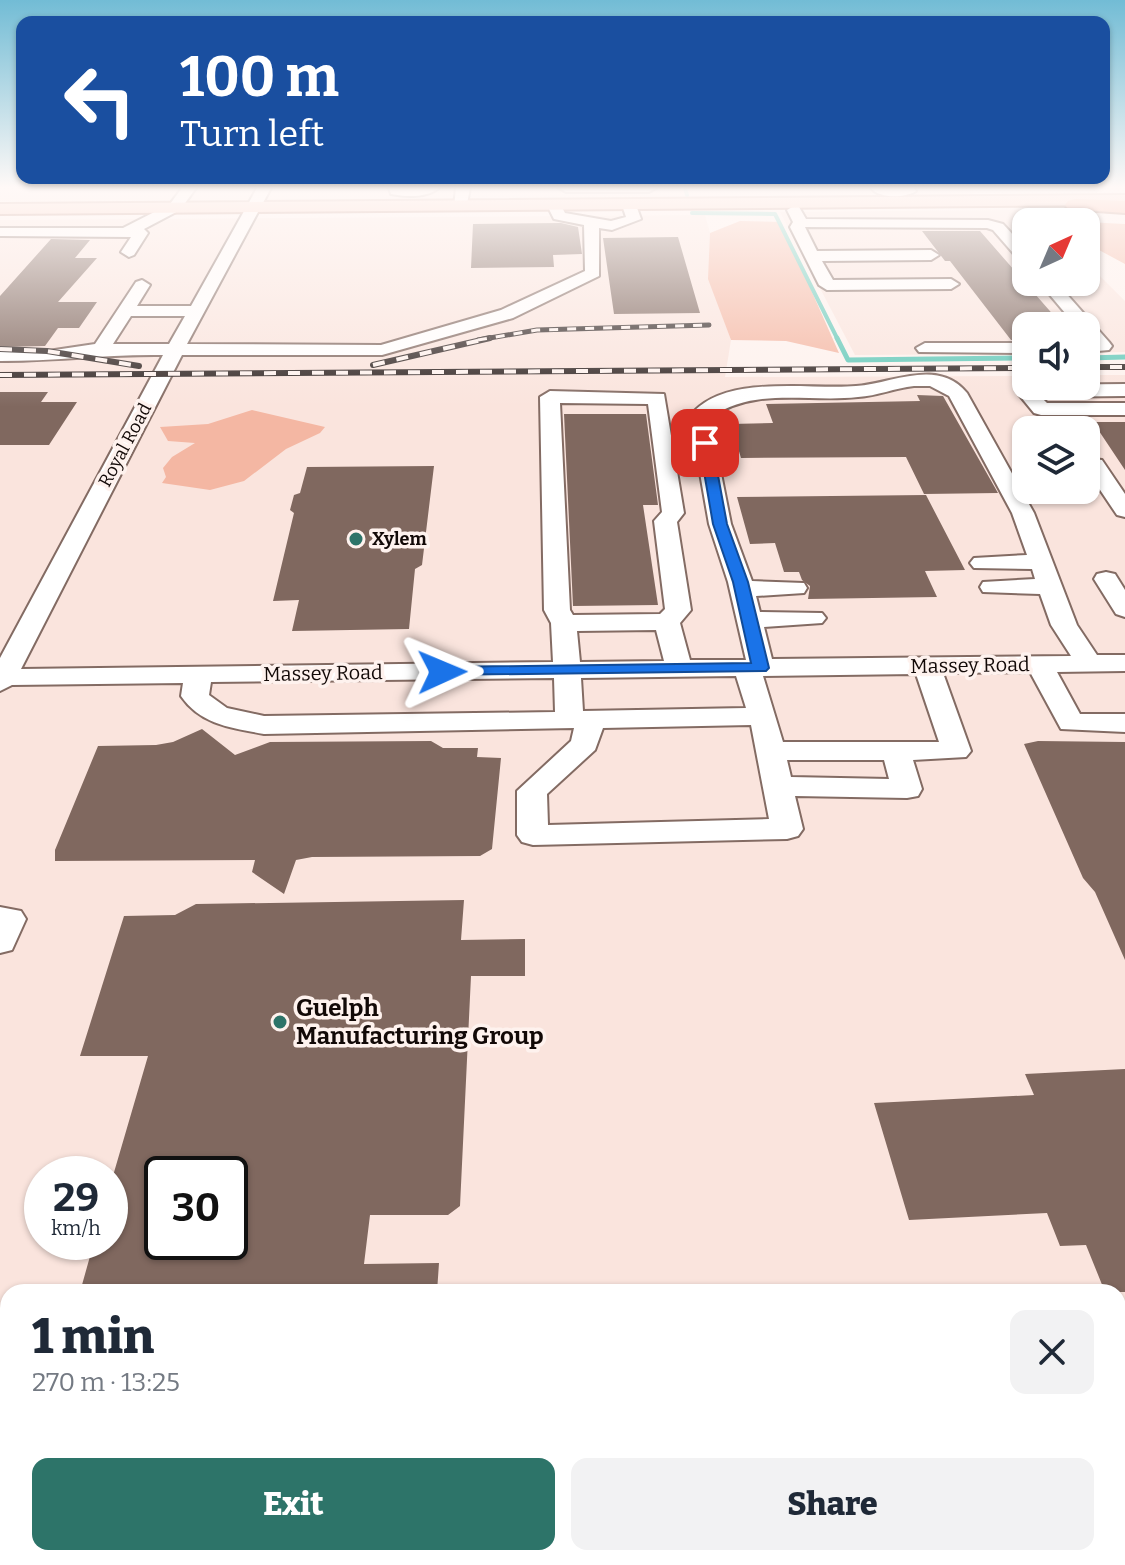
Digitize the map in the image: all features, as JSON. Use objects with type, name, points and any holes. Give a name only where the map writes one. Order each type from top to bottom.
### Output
[{"type":"street","name":"Royal Road","points":[[1,679],[222,261]]},
{"type":"street","points":[[0,356],[48,356],[101,349],[382,350],[461,330],[507,314],[593,273],[593,261]]},
{"type":"street","points":[[815,261],[827,285],[951,284]]},
{"type":"street","points":[[101,349],[142,285]]},
{"type":"street","points":[[1059,296],[1073,312]]},
{"type":"street","points":[[126,311],[196,311]]},
{"type":"street","points":[[925,348],[1012,348]]},
{"type":"street","points":[[564,623],[667,622],[678,610],[665,521],[673,513],[657,398],[550,397],[557,610],[564,623],[565,670],[585,744],[532,791],[533,835],[787,829],[754,668],[749,620],[720,524],[700,416],[710,407],[732,398],[767,393],[859,392],[897,381],[940,383],[957,393],[1023,513],[1064,625],[1089,663]]},
{"type":"street","points":[[1125,390],[1026,391],[1041,409],[1125,409]]},
{"type":"street","points":[[1100,460],[1125,465]]},
{"type":"street","points":[[1100,473],[1125,510]]},
{"type":"street","points":[[982,563],[1047,574]]},
{"type":"street","points":[[992,587],[1047,574]]},
{"type":"street","points":[[1106,579],[1125,609]]},
{"type":"street","points":[[742,589],[795,588]]},
{"type":"street","points":[[749,620],[813,618]]},
{"type":"street","points":[[667,622],[679,669]]},
{"type":"street","name":"Massey Road","points":[[1,679],[1125,663]]},
{"type":"street","points":[[1039,664],[1071,723],[1125,723]]},
{"type":"street","points":[[770,751],[956,751],[927,666]]},
{"type":"street","points":[[198,675],[195,696],[203,708],[226,718],[264,725],[763,716]]},
{"type":"street","points":[[778,786],[907,789],[896,751]]},
{"type":"street","points":[[0,919],[9,919],[0,941]]},
{"type":"shaded area","points":[[0,261],[709,261],[709,279],[731,340],[725,377],[1012,376],[1012,400],[1100,400],[1100,375],[1125,375],[1125,1284],[0,1284]]},
{"type":"shaded area","points":[[709,261],[798,261],[839,353],[786,341],[731,340],[708,279]]},
{"type":"shaded area","points":[[806,261],[1012,261],[1012,296],[1100,296],[1100,276],[1125,301],[1125,352],[1100,353],[1100,312],[1012,312],[1012,354],[855,355]]},
{"type":"shaded area","points":[[252,410],[325,427],[320,433],[286,449],[244,481],[210,490],[162,483],[166,477],[163,468],[172,457],[195,443],[168,441],[160,427],[208,424]]},
{"type":"building","points":[[31,261],[94,261],[58,302],[97,302],[79,328],[58,328],[45,346],[0,347],[0,296]]},
{"type":"building","points":[[471,261],[554,261],[554,267],[471,268]]},
{"type":"building","points":[[606,261],[685,261],[700,313],[614,314]]},
{"type":"building","points":[[950,261],[1006,261],[1012,268],[1012,296],[1037,296],[1051,312],[1012,312],[1012,340]]},
{"type":"building","points":[[0,392],[48,392],[41,402],[77,402],[49,445],[0,445]]},
{"type":"building","points":[[917,395],[943,396],[998,493],[924,494],[906,457],[741,458],[731,424],[773,423],[766,404],[920,401]]},
{"type":"building","points":[[564,414],[646,414],[658,505],[643,505],[658,605],[573,606]]},
{"type":"building","points":[[1100,422],[1125,422],[1125,470],[1100,432]]},
{"type":"building","name":"Xylem","points":[[434,466],[422,565],[415,569],[409,629],[292,631],[299,600],[273,601],[294,513],[290,510],[294,495],[300,493],[307,467]]},
{"type":"building","points":[[926,495],[965,570],[925,571],[937,597],[808,599],[810,586],[802,580],[799,572],[784,572],[775,543],[750,544],[737,497]]},
{"type":"building","points":[[202,729],[235,755],[270,742],[431,741],[443,748],[478,748],[477,757],[501,758],[492,849],[480,856],[312,857],[296,860],[284,894],[252,872],[255,860],[55,861],[55,850],[98,746],[156,745],[173,742]]},
{"type":"building","points":[[1038,741],[1125,742],[1125,960],[1095,892],[1083,878],[1024,744]]},
{"type":"building","name":"Guelph Manufacturing Group","points":[[464,900],[461,940],[525,939],[525,976],[471,976],[460,1206],[448,1215],[370,1215],[364,1264],[439,1263],[438,1284],[82,1284],[89,1260],[128,1260],[128,1156],[119,1156],[148,1056],[80,1056],[124,916],[175,915],[196,904]]},
{"type":"building","points":[[1125,1069],[1125,1284],[1102,1284],[1086,1245],[1060,1246],[1047,1213],[909,1220],[874,1103],[1034,1095],[1025,1074]]},
{"type":"waterway","points":[[799,261],[848,360],[1012,358]]},
{"type":"waterway","points":[[1100,358],[1125,357]]},
{"type":"railway","points":[[478,340],[537,330],[709,325]]},
{"type":"railway","points":[[373,365],[490,338]]},
{"type":"railway","points":[[0,349],[47,351],[139,366]]},
{"type":"railway","points":[[1100,367],[1125,367]]},
{"type":"railway","points":[[0,375],[1012,368]]},
{"type":"place","name":"Xylem","points":[[356,539]]},
{"type":"place","name":"Guelph Manufacturing Group","points":[[280,1022]]},
{"type":"route","points":[[442,672],[761,668],[740,582],[720,524],[705,443]]}]
